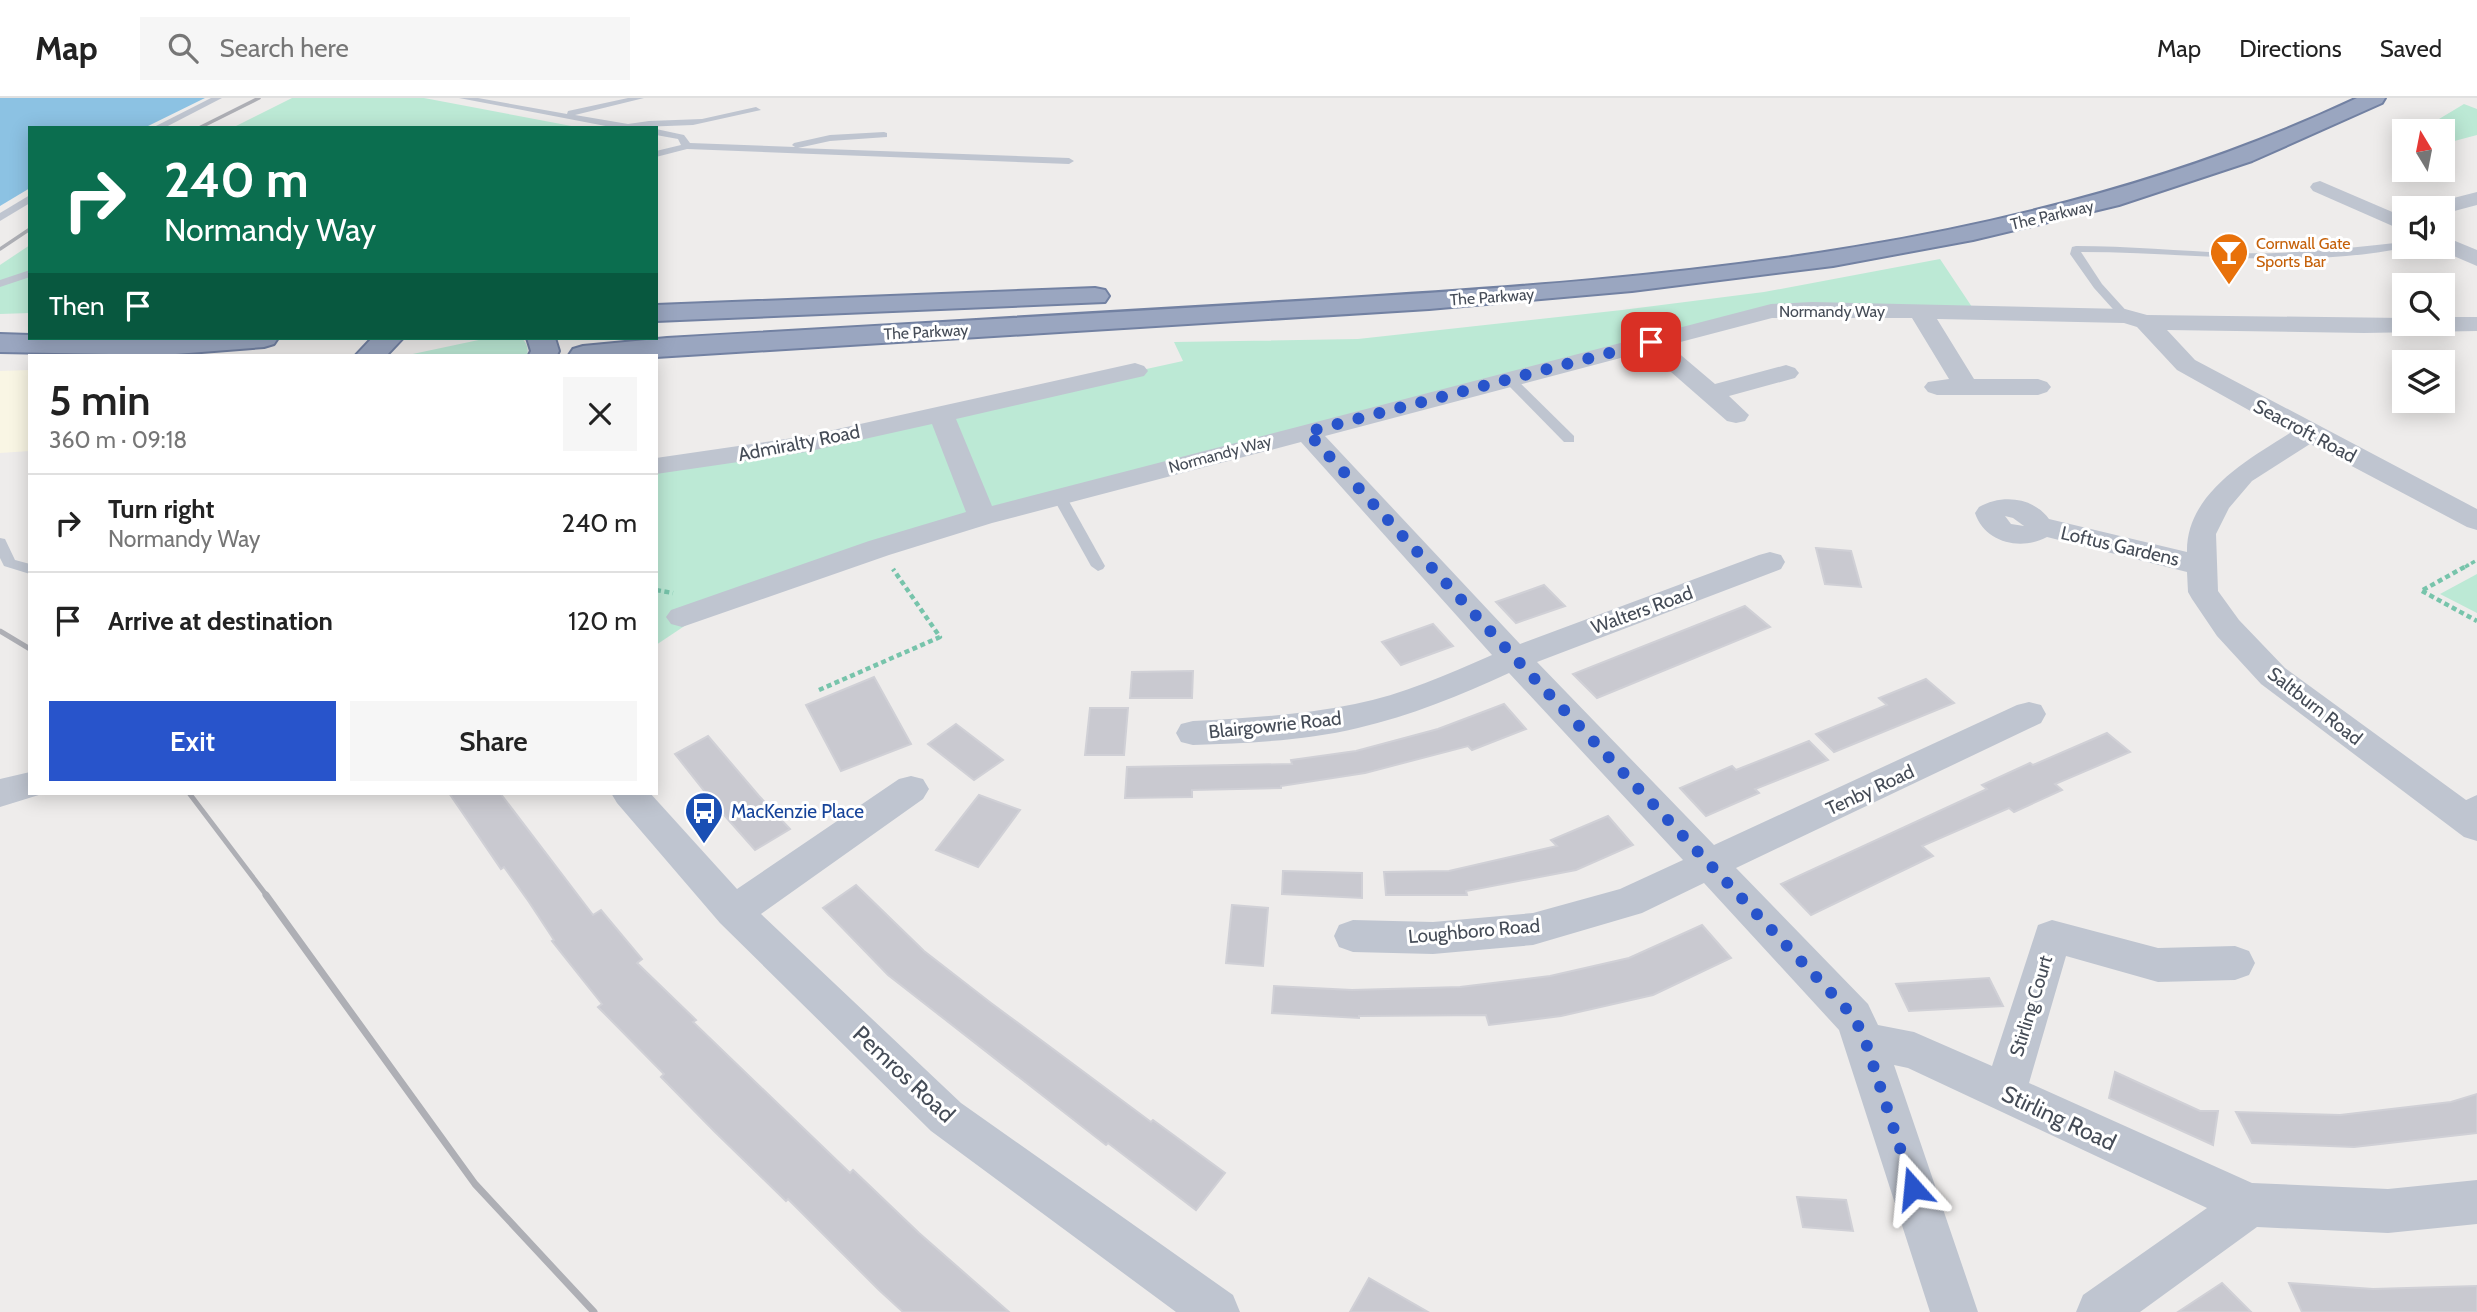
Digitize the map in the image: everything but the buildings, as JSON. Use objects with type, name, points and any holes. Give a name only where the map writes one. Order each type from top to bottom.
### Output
[{"type":"highway","name":"The Parkway","points":[[658,313],[1395,285],[1617,269],[1825,241],[1920,225],[2080,189],[2231,142],[2331,98]]},
{"type":"highway","name":"The Parkway","points":[[596,354],[1428,302],[1594,288],[1783,265],[1967,234],[2097,204],[2245,157],[2308,132],[2374,98]]},
{"type":"highway","points":[[0,326],[28,333]]},
{"type":"highway","points":[[0,343],[28,335]]},
{"type":"highway","points":[[98,340],[163,346],[195,354]]},
{"type":"highway","points":[[163,346],[239,340]]},
{"type":"highway","points":[[371,354],[387,340]]},
{"type":"street","points":[[2320,187],[2392,218]]},
{"type":"street","points":[[2455,204],[2477,198]]},
{"type":"street","points":[[2455,249],[2477,260]]},
{"type":"street","name":"Normandy Way","points":[[682,617],[879,548],[982,517],[1771,311],[1812,309],[2364,326],[2477,324]]},
{"type":"street","points":[[1920,312],[1966,387]]},
{"type":"street","name":"Seacroft Road","points":[[2136,319],[2186,365],[2309,433],[2471,513]]},
{"type":"street","points":[[1651,342],[1736,415]]},
{"type":"street","name":"Admiralty Road","points":[[658,466],[767,451],[1135,371]]},
{"type":"street","points":[[1710,393],[1786,373]]},
{"type":"street","points":[[1937,387],[2038,387]]},
{"type":"street","points":[[941,414],[982,517]]},
{"type":"street","points":[[1307,432],[1514,657],[1854,1017],[1865,1040],[1954,1312]]},
{"type":"street","name":"Saltburn Road","points":[[2309,433],[2242,475],[2217,505],[2202,534],[2200,565],[2203,592],[2228,628],[2273,676],[2470,813]]},
{"type":"street","name":"Loftus Gardens","points":[[2039,526],[2200,565]]},
{"type":"street","name":"Walters Road","points":[[1514,657],[1770,562]]},
{"type":"street","name":"Blairgowrie Road","points":[[1194,733],[1281,729],[1358,716],[1441,690],[1514,657]]},
{"type":"street","name":"Tenby Road","points":[[1710,865],[2029,714]]},
{"type":"street","points":[[0,793],[28,786]]},
{"type":"street","points":[[734,912],[911,789]]},
{"type":"street","name":"Pemros Road","points":[[631,795],[734,912],[946,1116],[1216,1312]]},
{"type":"street","name":"Loughboro Road","points":[[1353,936],[1433,938],[1533,929],[1629,902],[1710,865]]},
{"type":"street","name":"Stirling Court","points":[[2005,1093],[2052,936],[2158,965],[2235,963]]},
{"type":"street","name":"Stirling Road","points":[[1865,1040],[1913,1051],[2250,1205],[2388,1211],[2477,1202]]},
{"type":"street","points":[[2101,1312],[2250,1205]]},
{"type":"lane","points":[[160,126],[218,98]]},
{"type":"lane","points":[[463,98],[625,126]]},
{"type":"lane","points":[[564,115],[640,98]]},
{"type":"lane","points":[[634,126],[647,121],[682,123],[715,119],[756,110]]},
{"type":"lane","points":[[658,132],[681,137],[687,146]]},
{"type":"lane","points":[[786,150],[807,142],[830,138],[884,135]]},
{"type":"lane","points":[[658,153],[687,146],[1069,161]]},
{"type":"lane","points":[[0,218],[28,199]]},
{"type":"lane","points":[[2136,319],[2098,286],[2075,254],[2076,249],[2124,249],[2233,256],[2318,255],[2392,247]]},
{"type":"lane","points":[[0,284],[28,273]]},
{"type":"lane","points":[[1509,379],[1569,439]]},
{"type":"lane","points":[[1059,496],[1098,566]]},
{"type":"lane","points":[[0,542],[9,563],[28,568]]},
{"type":"path","points":[[819,690],[940,637],[879,548]]},
{"type":"path","points":[[2477,561],[2422,591],[2477,621]]},
{"type":"shaded area","points":[[28,370],[28,451],[0,453],[0,371]]},
{"type":"green space","points":[[292,98],[424,98],[571,126],[236,126]]},
{"type":"green space","points":[[2464,104],[2477,109],[2477,135],[2455,141],[2455,119],[2439,119]]},
{"type":"green space","points":[[28,246],[28,313],[0,314],[0,265]]},
{"type":"green space","points":[[1940,259],[1976,313],[1771,311],[982,517],[701,615],[658,644],[658,465],[941,414],[1183,361],[1174,342],[1358,339],[1764,292]]},
{"type":"green space","points":[[479,340],[523,340],[528,350],[527,354],[413,354]]},
{"type":"green space","points":[[2477,574],[2477,613],[2440,594]]},
{"type":"water","points":[[0,98],[205,98],[148,126],[28,126],[28,189],[0,206]]},
{"type":"railway","points":[[203,126],[259,98]]},
{"type":"railway","points":[[0,249],[28,230]]},
{"type":"railway","points":[[0,631],[28,648]]},
{"type":"railway","points":[[191,795],[267,896]]},
{"type":"railway","points":[[266,895],[475,1184],[594,1312]]},
{"type":"place","name":"Cornwall Gate Sports Bar","points":[[2229,286]]},
{"type":"place","name":"MacKenzie Place","points":[[704,845]]},
{"type":"route","points":[[1651,342],[1307,432],[1514,657],[1854,1017],[1865,1040],[1913,1188]]}]
